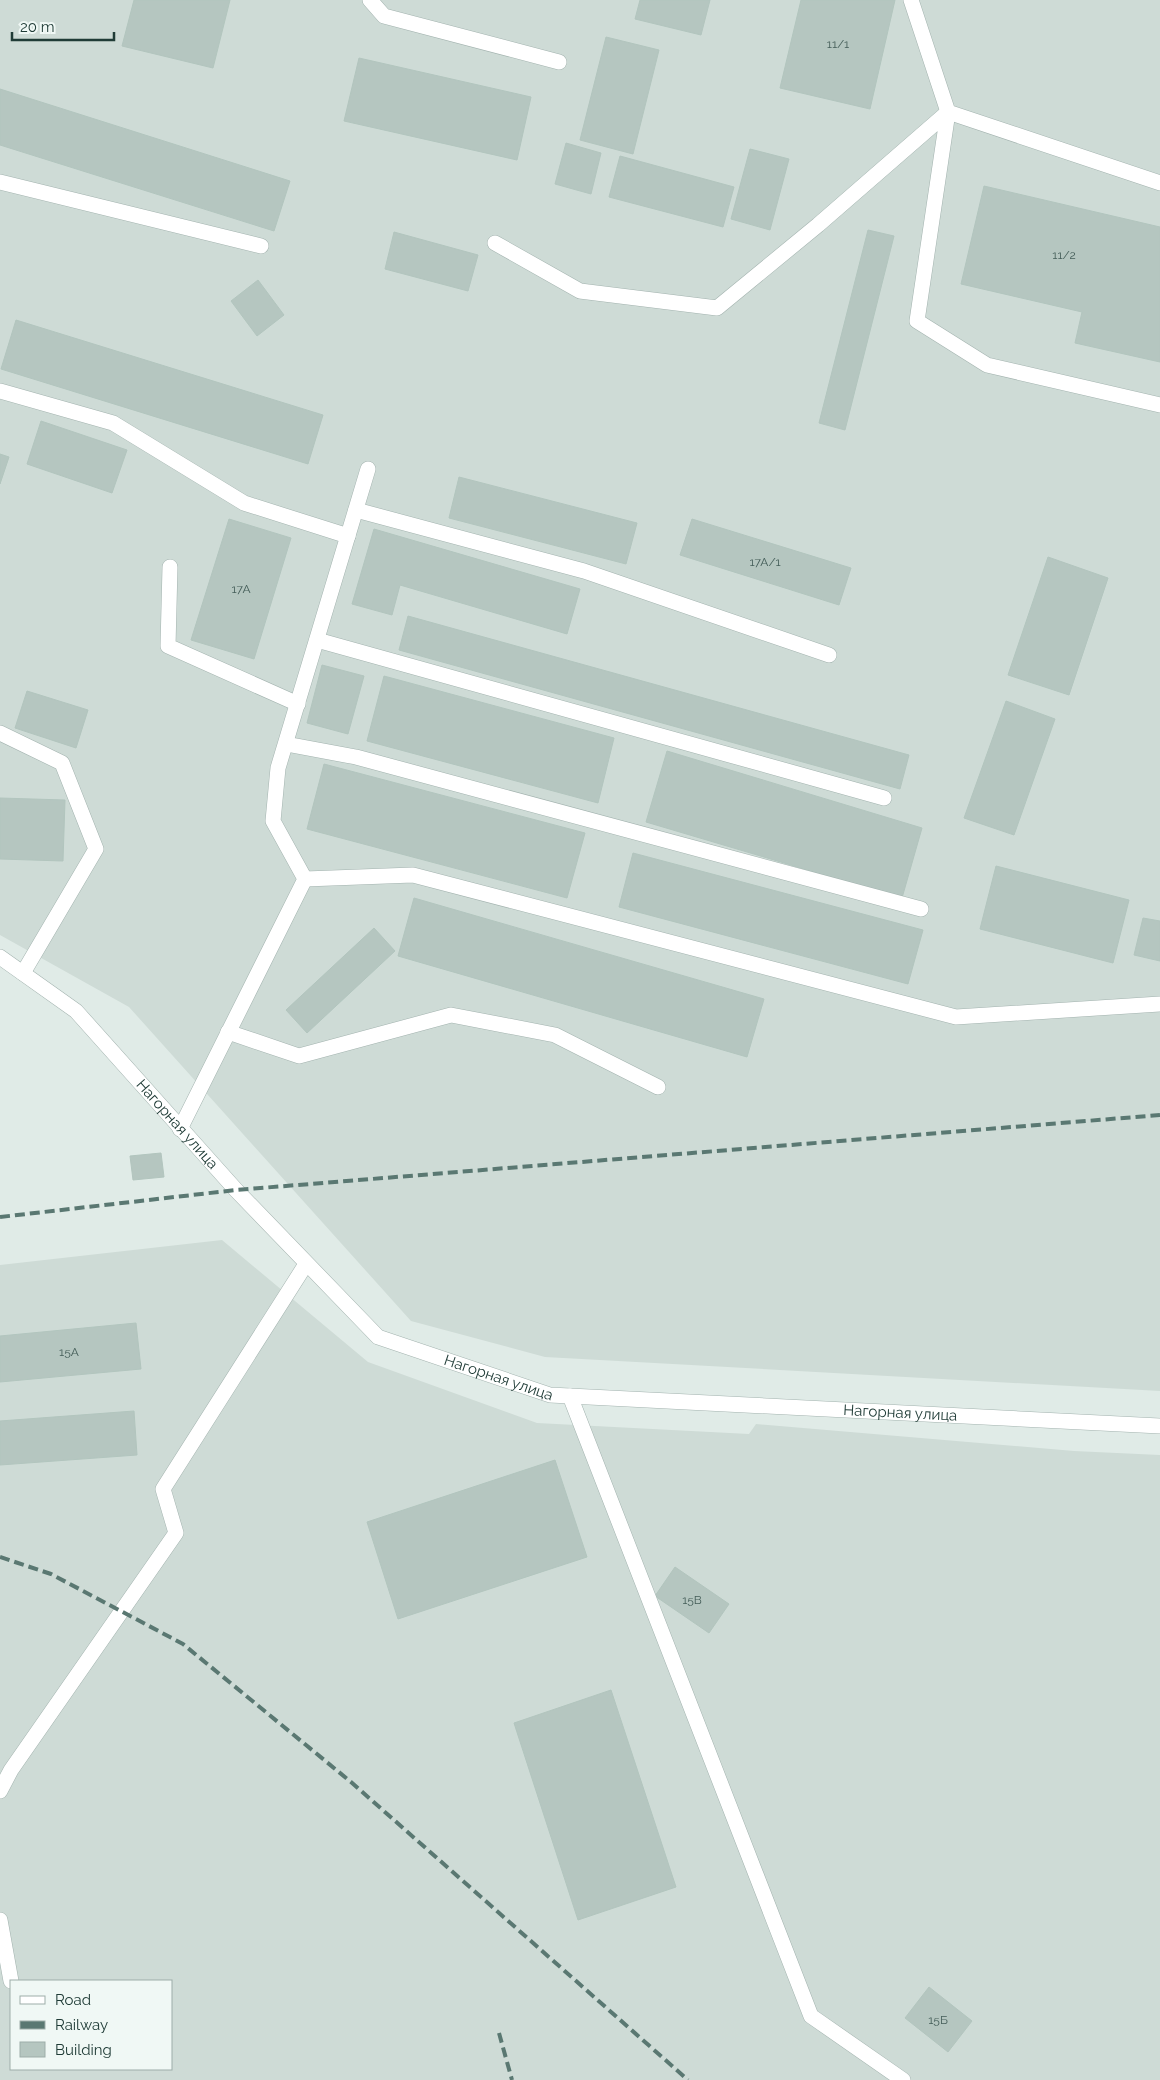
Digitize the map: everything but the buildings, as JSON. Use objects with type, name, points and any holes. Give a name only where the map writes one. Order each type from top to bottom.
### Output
[{"type":"street","points":[[370,0],[384,16],[559,62]]},
{"type":"street","points":[[911,0],[948,112],[917,321],[987,365],[1160,405]]},
{"type":"street","points":[[948,112],[1160,183]]},
{"type":"street","points":[[495,243],[580,291],[717,308],[818,225],[948,112]]},
{"type":"street","points":[[0,182],[261,246]]},
{"type":"street","points":[[0,392],[112,423],[244,504],[348,536]]},
{"type":"street","points":[[305,879],[273,821],[278,768],[368,469]]},
{"type":"street","points":[[356,510],[584,570],[829,656]]},
{"type":"street","points":[[170,567],[168,646],[298,704]]},
{"type":"street","points":[[317,640],[884,798]]},
{"type":"street","points":[[0,734],[62,763],[96,849],[23,973]]},
{"type":"street","points":[[286,744],[356,758],[921,909]]},
{"type":"street","points":[[305,879],[413,875],[956,1017],[1160,1004]]},
{"type":"street","points":[[180,1129],[305,879]]},
{"type":"street","name":"Нагорная улица","points":[[0,957],[76,1011],[180,1129],[306,1264],[378,1337],[550,1395],[1160,1426]]},
{"type":"street","points":[[228,1032],[299,1056],[451,1015],[556,1035],[658,1087]]},
{"type":"street","points":[[0,1790],[11,1770],[176,1533],[163,1489],[306,1264]]},
{"type":"street","points":[[570,1396],[811,2016],[903,2080]]},
{"type":"street","points":[[0,1920],[11,1980]]},
{"type":"shaded area","points":[[0,0],[1160,0],[1160,1391],[545,1357],[411,1321],[129,1007],[0,935]]},
{"type":"shaded area","points":[[222,1240],[368,1362],[537,1423],[749,1434],[756,1424],[1074,1451],[1160,1455],[1160,2080],[0,2080],[0,1265]]},
{"type":"railway","points":[[0,1217],[236,1190],[1160,1115]]},
{"type":"railway","points":[[0,1557],[51,1574],[183,1644],[351,1782],[688,2080]]},
{"type":"railway","points":[[499,2033],[512,2080]]}]
